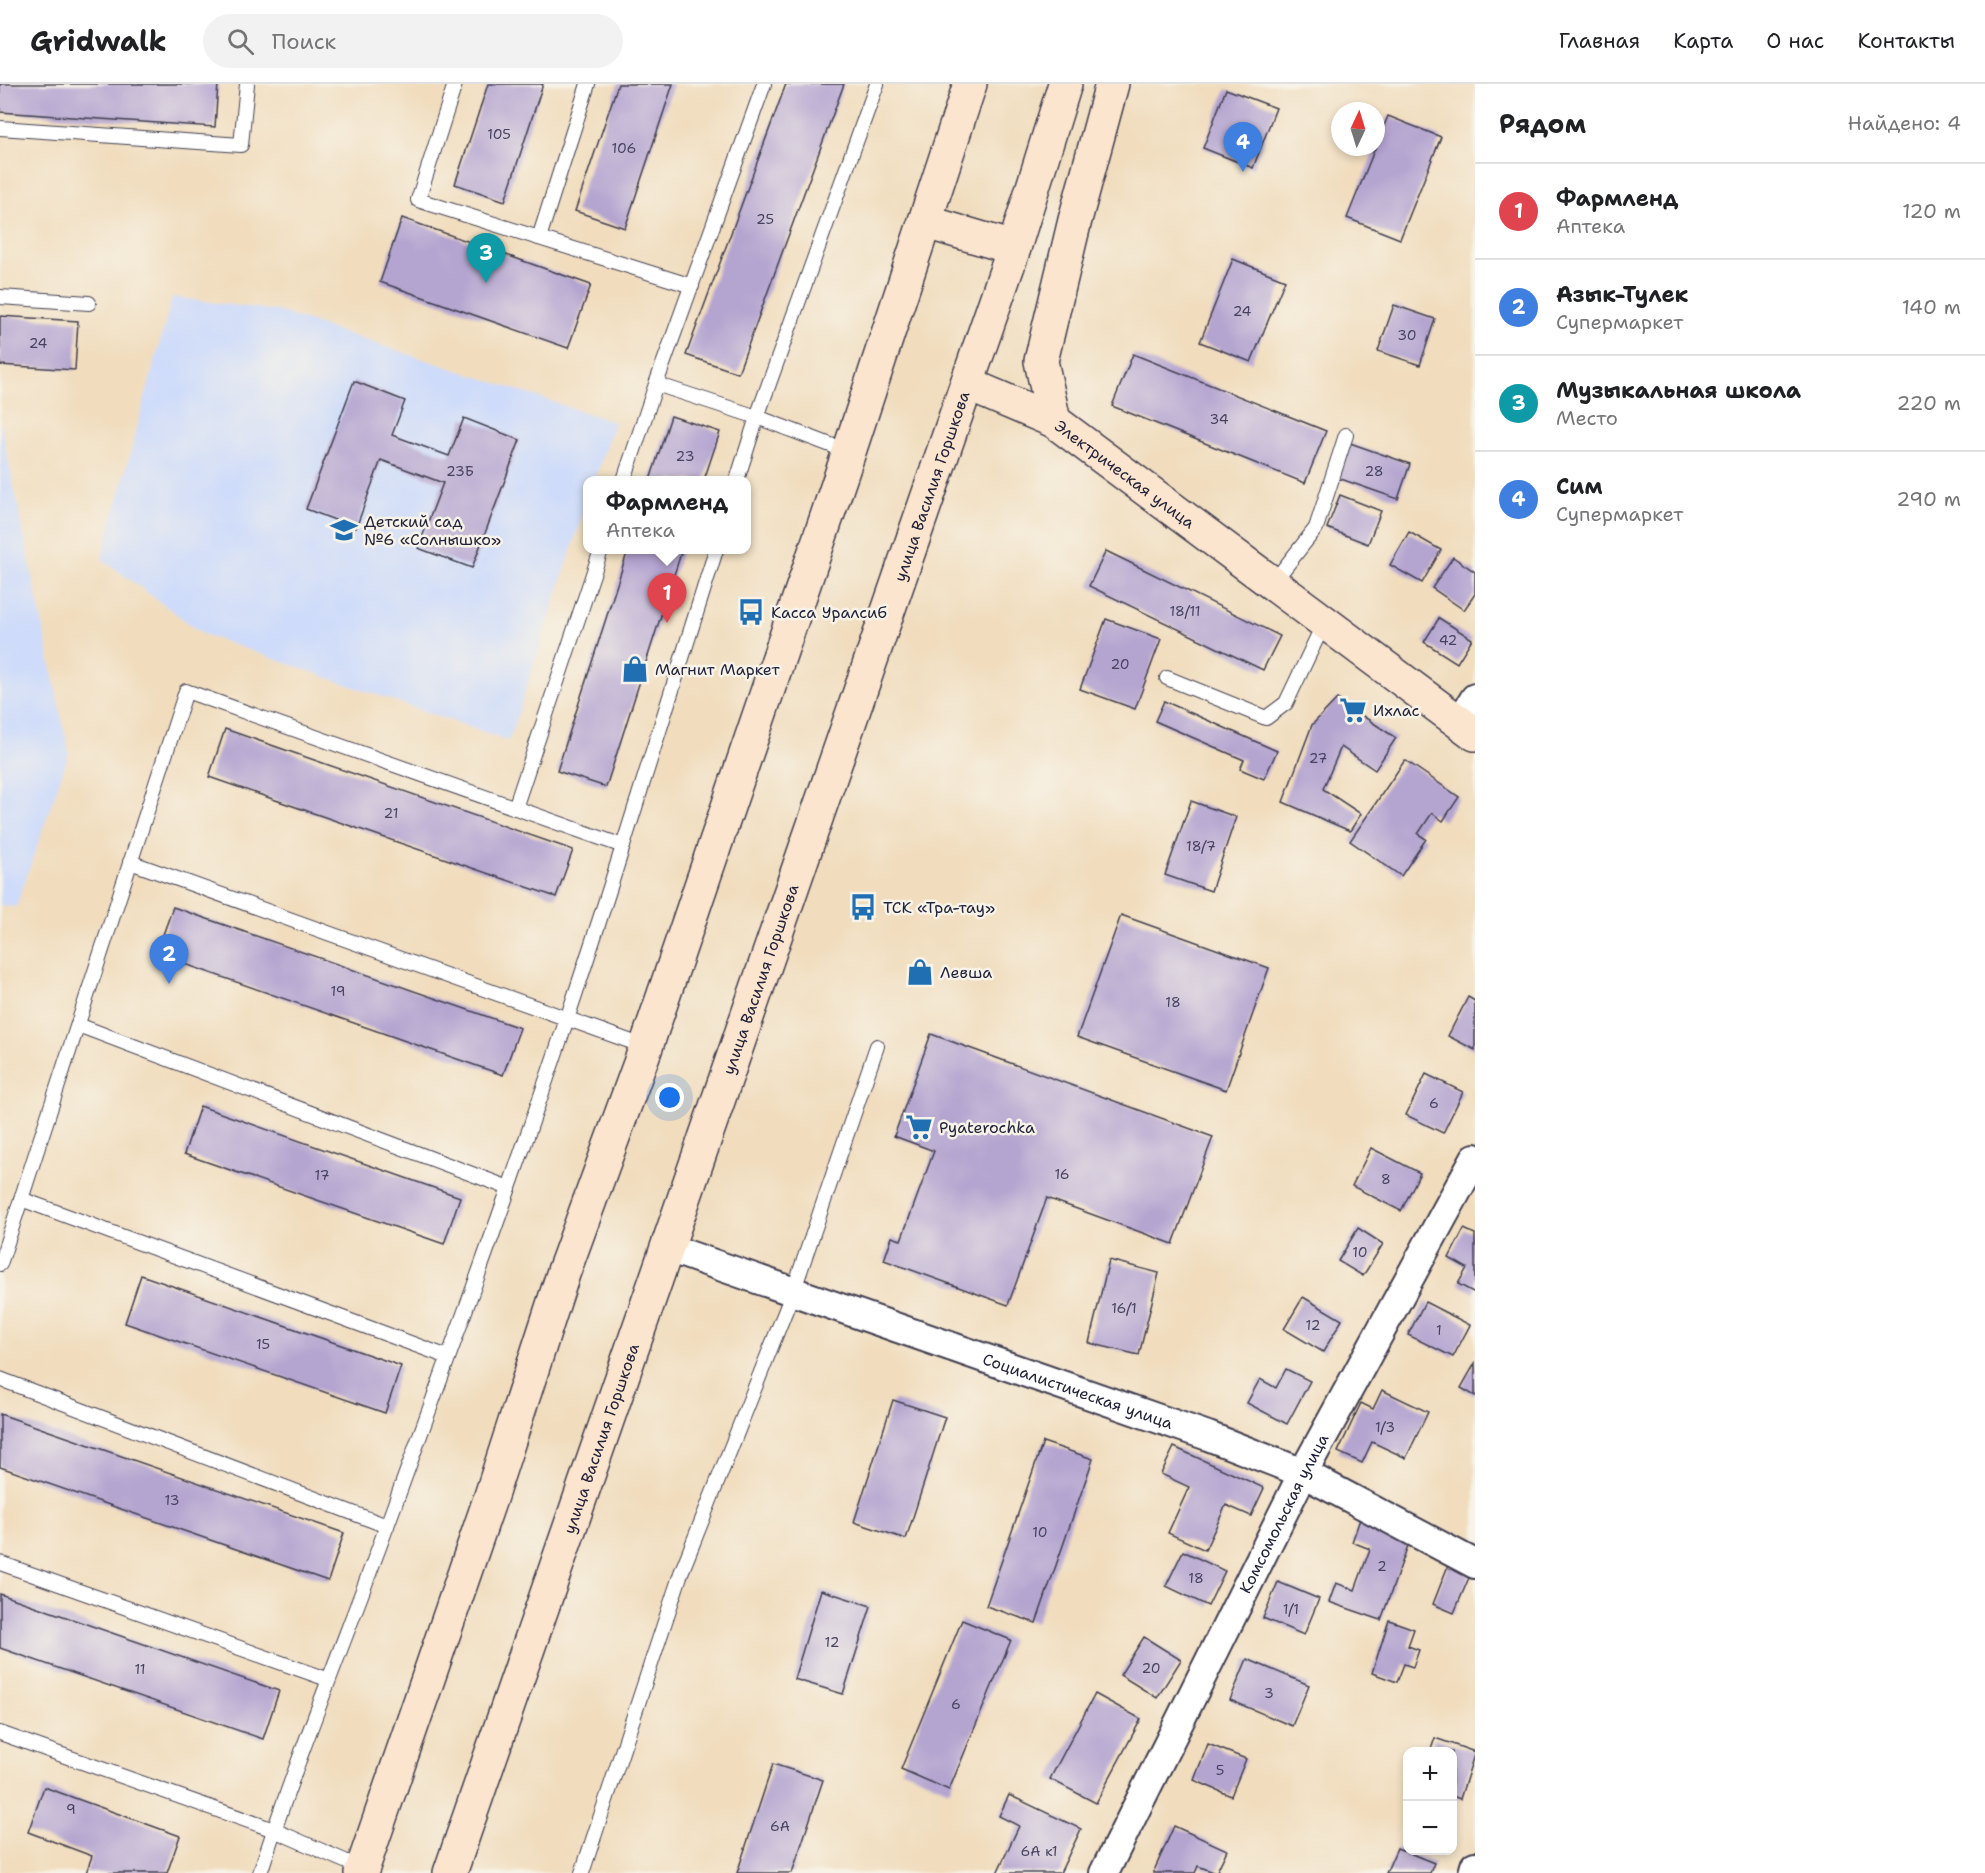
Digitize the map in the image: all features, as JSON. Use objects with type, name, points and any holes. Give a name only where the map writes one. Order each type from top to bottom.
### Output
[{"type":"main road","points":[[362,1871],[490,1499],[564,1271],[646,1047],[849,452],[970,84]]},
{"type":"main road","name":"улица Василия Горшкова","points":[[450,1873],[968,384],[1014,248],[1065,84]]},
{"type":"main road","name":"Электрическая улица","points":[[1112,84],[1075,220],[1041,361],[1054,421],[1324,623],[1470,718]]},
{"type":"main road","points":[[926,222],[1014,248]]},
{"type":"main road","points":[[968,384],[1054,421]]},
{"type":"street","name":"Комсомольская улица","points":[[1104,1873],[1302,1473],[1475,1158]]},
{"type":"street","name":"Социалистическая улица","points":[[668,1248],[1208,1436],[1302,1473],[1475,1564]]},
{"type":"street","points":[[1473,1873],[1475,1866]]},
{"type":"lane","points":[[0,128],[241,145],[248,84]]},
{"type":"lane","points":[[455,84],[418,200],[692,286]]},
{"type":"lane","points":[[539,238],[588,84]]},
{"type":"lane","points":[[625,476],[764,84]]},
{"type":"lane","points":[[738,476],[757,417],[877,84]]},
{"type":"lane","points":[[0,297],[89,303]]},
{"type":"lane","points":[[656,384],[757,417],[849,452]]},
{"type":"lane","points":[[1272,584],[1316,528],[1346,435]]},
{"type":"lane","points":[[515,808],[599,554]]},
{"type":"lane","points":[[260,1873],[327,1679],[387,1526],[570,1018],[714,554]]},
{"type":"lane","points":[[1167,678],[1266,718],[1286,703],[1324,623]]},
{"type":"lane","points":[[0,1264],[186,691],[623,846]]},
{"type":"lane","points":[[130,862],[646,1047]]},
{"type":"lane","points":[[78,1025],[508,1188]]},
{"type":"lane","points":[[582,1873],[681,1574],[793,1292],[877,1046]]},
{"type":"lane","points":[[21,1199],[448,1357]]},
{"type":"lane","points":[[0,1378],[387,1526]]},
{"type":"lane","points":[[0,1563],[327,1679]]},
{"type":"lane","points":[[0,1733],[274,1830],[362,1871]]},
{"type":"shaded area","name":"Детский сад №6 «Солнышко»","points":[[172,297],[277,311],[614,422],[596,476],[583,476],[583,514],[509,741],[203,634],[102,559]]},
{"type":"shaded area","points":[[0,420],[69,753],[16,907],[0,905]]},
{"type":"building","points":[[0,84],[218,84],[215,127],[0,112]]},
{"type":"building","points":[[488,84],[543,84],[505,201],[455,184]]},
{"type":"building","points":[[618,84],[673,84],[625,228],[575,211]]},
{"type":"building","points":[[786,84],[844,84],[738,373],[686,355]]},
{"type":"building","points":[[1226,89],[1276,108],[1253,168],[1203,148]]},
{"type":"building","points":[[1388,116],[1441,137],[1400,239],[1347,218],[1372,156],[1385,156],[1385,123]]},
{"type":"building","points":[[402,218],[591,285],[568,348],[380,282]]},
{"type":"building","points":[[1233,259],[1285,280],[1251,362],[1200,342]]},
{"type":"building","points":[[1394,305],[1435,319],[1420,365],[1378,351]]},
{"type":"building","points":[[0,316],[78,321],[75,370],[0,365]]},
{"type":"building","points":[[1133,354],[1326,431],[1305,483],[1112,406]]},
{"type":"building","points":[[354,381],[405,401],[392,435],[449,456],[464,418],[520,440],[472,568],[418,548],[443,483],[381,460],[356,528],[306,509]]},
{"type":"building","points":[[671,416],[720,432],[705,476],[651,476]]},
{"type":"building","points":[[1350,443],[1410,464],[1398,499],[1338,478]]},
{"type":"building","points":[[1340,495],[1381,511],[1368,544],[1327,528]]},
{"type":"building","points":[[1409,532],[1441,550],[1422,583],[1390,565]]},
{"type":"building","points":[[1106,551],[1280,636],[1263,670],[1089,586]]},
{"type":"building","points":[[627,554],[681,554],[606,787],[557,771]]},
{"type":"building","points":[[1453,557],[1475,572],[1475,594],[1464,610],[1432,588]]},
{"type":"building","points":[[1439,618],[1472,639],[1457,663],[1424,642]]},
{"type":"building","points":[[1106,619],[1161,639],[1135,709],[1080,689]]},
{"type":"building","points":[[1337,699],[1396,738],[1375,770],[1341,747],[1323,789],[1361,814],[1350,831],[1283,802],[1312,725]]},
{"type":"building","points":[[1164,701],[1277,751],[1264,779],[1240,769],[1244,760],[1155,721]]},
{"type":"building","points":[[225,729],[573,850],[556,897],[209,777]]},
{"type":"building","points":[[1405,760],[1459,797],[1443,821],[1432,813],[1418,834],[1426,839],[1401,876],[1350,841]]},
{"type":"building","points":[[1191,801],[1236,817],[1211,891],[1165,875]]},
{"type":"building","points":[[173,907],[520,1028],[503,1075],[156,954]]},
{"type":"building","points":[[1121,915],[1269,968],[1226,1090],[1077,1037]]},
{"type":"building","points":[[1468,997],[1475,1001],[1475,1050],[1448,1036]]},
{"type":"building","points":[[931,1034],[1213,1137],[1173,1244],[1047,1198],[1008,1305],[884,1260],[892,1237],[901,1240],[934,1151],[894,1136]]},
{"type":"building","points":[[1426,1074],[1463,1092],[1443,1133],[1406,1115]]},
{"type":"building","points":[[200,1106],[460,1197],[444,1244],[184,1154]]},
{"type":"building","points":[[1371,1148],[1420,1173],[1401,1211],[1352,1186]]},
{"type":"building","points":[[1358,1228],[1383,1244],[1363,1276],[1338,1261]]},
{"type":"building","points":[[1464,1229],[1475,1234],[1475,1293],[1458,1284],[1467,1268],[1449,1258]]},
{"type":"building","points":[[1109,1260],[1159,1273],[1139,1355],[1089,1343]]},
{"type":"building","points":[[141,1275],[401,1366],[385,1413],[125,1323]]},
{"type":"building","points":[[1303,1297],[1342,1320],[1323,1352],[1284,1329]]},
{"type":"building","points":[[1425,1302],[1470,1325],[1453,1357],[1408,1335]]},
{"type":"building","points":[[1475,1363],[1475,1396],[1461,1388]]},
{"type":"building","points":[[1286,1369],[1310,1381],[1287,1424],[1247,1403],[1260,1379],[1276,1388]]},
{"type":"building","points":[[1382,1390],[1428,1412],[1406,1458],[1372,1442],[1362,1463],[1338,1452],[1361,1403],[1373,1409]]},
{"type":"building","points":[[893,1400],[945,1417],[906,1539],[854,1522]]},
{"type":"building","points":[[0,1414],[344,1533],[328,1581],[0,1467]]},
{"type":"building","points":[[1043,1442],[1093,1459],[1036,1623],[986,1606]]},
{"type":"building","points":[[1174,1447],[1264,1488],[1251,1516],[1226,1505],[1205,1550],[1168,1533],[1189,1487],[1161,1474]]},
{"type":"building","points":[[1360,1519],[1411,1537],[1381,1620],[1329,1602],[1336,1583],[1355,1590],[1370,1549],[1352,1542]]},
{"type":"building","points":[[1183,1551],[1225,1571],[1208,1606],[1166,1586]]},
{"type":"building","points":[[1449,1563],[1471,1573],[1454,1613],[1433,1604]]},
{"type":"building","points":[[1278,1582],[1319,1599],[1304,1635],[1263,1618]]},
{"type":"building","points":[[821,1590],[871,1606],[843,1694],[794,1679]]},
{"type":"building","points":[[0,1594],[279,1691],[263,1739],[0,1648]]},
{"type":"building","points":[[962,1620],[1011,1640],[949,1790],[901,1769]]},
{"type":"building","points":[[1389,1620],[1414,1629],[1408,1646],[1419,1650],[1413,1667],[1404,1664],[1397,1682],[1372,1673]]},
{"type":"building","points":[[1144,1637],[1181,1660],[1157,1698],[1120,1675]]},
{"type":"building","points":[[1247,1659],[1309,1685],[1292,1726],[1230,1700]]},
{"type":"building","points":[[1095,1694],[1141,1719],[1096,1803],[1050,1779]]},
{"type":"building","points":[[1435,1738],[1475,1752],[1460,1799],[1457,1798],[1457,1747],[1432,1747]]},
{"type":"building","points":[[1208,1744],[1246,1759],[1231,1796],[1194,1780]]},
{"type":"building","points":[[773,1764],[823,1780],[792,1873],[737,1873]]},
{"type":"building","points":[[44,1787],[180,1836],[167,1873],[86,1873],[92,1856],[28,1832]]},
{"type":"building","points":[[1009,1795],[1081,1829],[1060,1873],[997,1873],[1019,1826],[999,1816]]},
{"type":"building","points":[[1174,1826],[1227,1850],[1216,1873],[1198,1866],[1195,1873],[1153,1873]]},
{"type":"building","points":[[1397,1848],[1403,1850],[1403,1855],[1414,1855],[1434,1863],[1430,1873],[1386,1873]]},
{"type":"place","name":"Сим","points":[[1243,172]]},
{"type":"place","name":"Музыкальная школа","points":[[486,283]]},
{"type":"place","name":"Детский сад №6 «Солнышко»","points":[[344,530]]},
{"type":"place","name":"Касса Уралсиб","points":[[751,612]]},
{"type":"place","name":"Фармленд","points":[[667,623]]},
{"type":"place","name":"Магнит Маркет","points":[[635,669]]},
{"type":"place","name":"Ихлас","points":[[1353,710]]},
{"type":"place","name":"ТСК «Тра-тау»","points":[[863,907]]},
{"type":"place","name":"Левша","points":[[920,972]]},
{"type":"place","name":"Азык-Тулек","points":[[169,984]]},
{"type":"place","name":"Pyaterochka","points":[[919,1127]]}]
